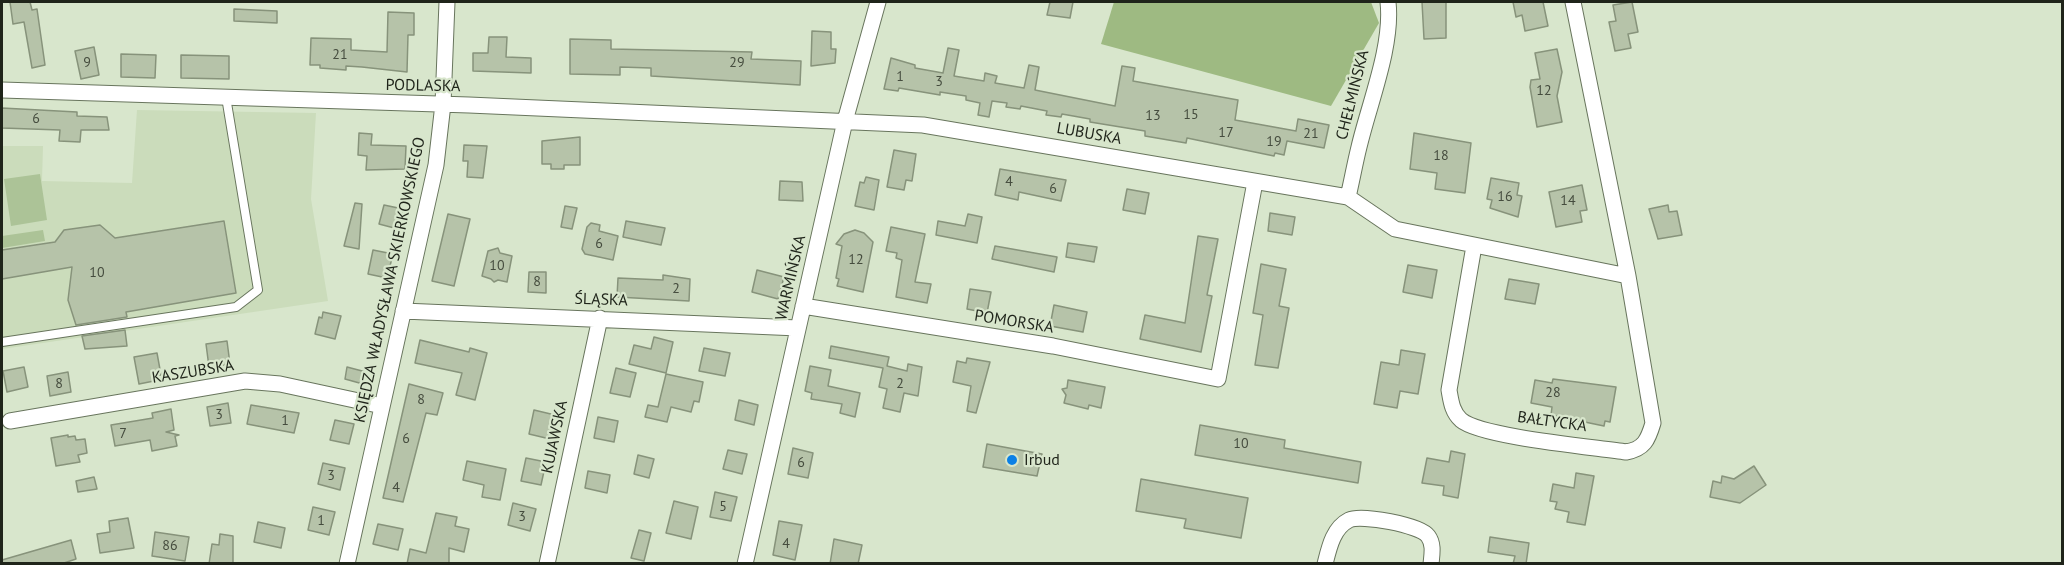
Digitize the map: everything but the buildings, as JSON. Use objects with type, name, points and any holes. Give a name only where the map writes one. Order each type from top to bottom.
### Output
[{"type":"street","name":"KSIĘDZA WŁADYSŁAWA SKIERKOWSKIEGO","points":[[346,564],[436,165],[443,104],[447,2]]},
{"type":"street","name":"WARMIŃSKA","points":[[745,564],[845,121],[878,2]]},
{"type":"street","name":"CHEŁMIŃSKA","points":[[1348,197],[1359,146],[1375,96],[1389,15],[1388,2]]},
{"type":"street","name":"BAŁTYCKA","points":[[1474,246],[1449,390],[1453,410],[1472,426],[1516,436],[1626,452],[1638,450],[1648,440],[1653,423],[1628,276],[1573,2]]},
{"type":"street","name":"PODLASKA","points":[[2,90],[443,104],[845,121]]},
{"type":"street","name":"LUBUSKA","points":[[845,121],[924,125],[968,131],[1348,197]]},
{"type":"street","name":"POMORSKA","points":[[803,306],[1053,346],[1218,379],[1255,182]]},
{"type":"street","points":[[1348,197],[1395,229],[1628,276]]},
{"type":"street","name":"ŚLĄSKA","points":[[403,311],[798,328]]},
{"type":"street","name":"KUJAWSKA","points":[[547,564],[600,318]]},
{"type":"street","name":"KASZUBSKA","points":[[10,421],[245,381],[280,384],[382,406]]},
{"type":"street","points":[[1325,564],[1331,540],[1339,527],[1349,519],[1362,517],[1417,528],[1428,536],[1433,549],[1431,564]]},
{"type":"lane","points":[[2,342],[236,307],[258,290],[226,97]]},
{"type":"shaded area","points":[[137,110],[316,113],[311,199],[328,301],[2,349],[2,146],[43,146],[42,181],[132,183]]},
{"type":"shaded area","points":[[40,174],[47,220],[11,226],[4,179]]},
{"type":"shaded area","points":[[43,230],[45,241],[2,248],[2,236]]},
{"type":"green space","points":[[1114,2],[1371,2],[1379,23],[1331,106],[1101,44]]},
{"type":"place","name":"Irbud","points":[[1012,460]]}]
